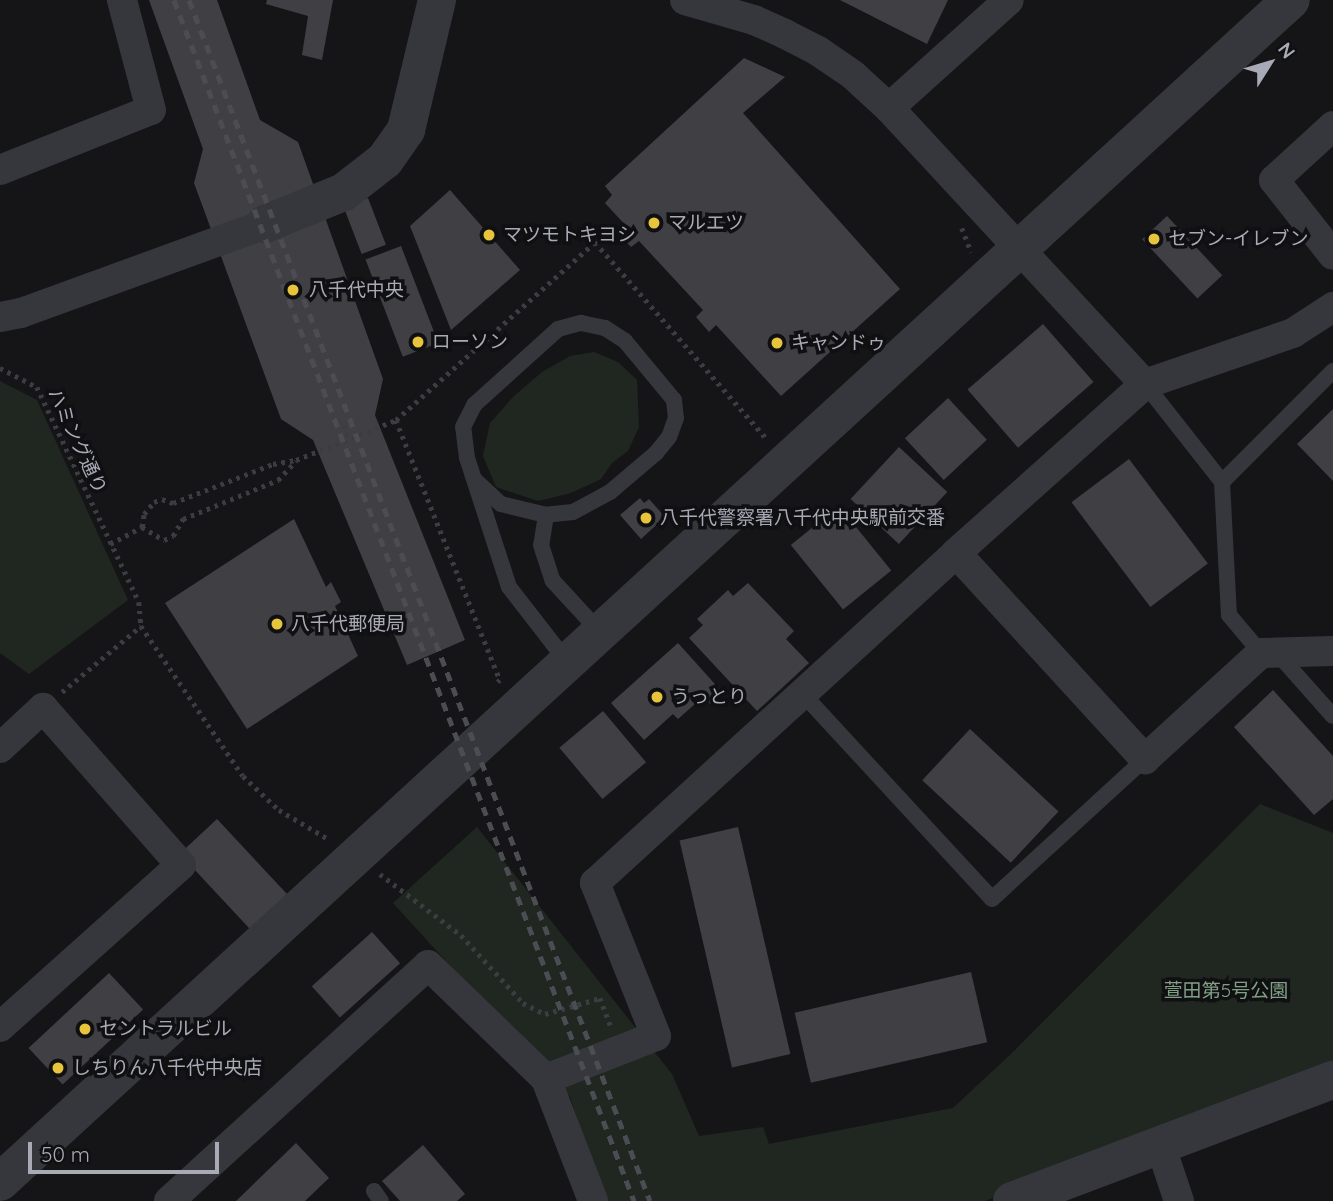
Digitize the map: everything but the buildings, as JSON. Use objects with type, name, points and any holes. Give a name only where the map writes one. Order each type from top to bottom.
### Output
[{"type":"street","points":[[0,170],[151,110],[122,0]]},
{"type":"street","points":[[0,317],[21,313],[265,224],[344,192],[390,153],[406,130],[437,0]]},
{"type":"street","points":[[685,0],[754,20],[818,51],[853,75],[889,108],[1145,384]]},
{"type":"street","points":[[889,108],[1009,0]]},
{"type":"street","points":[[0,1182],[1291,0]]},
{"type":"street","points":[[1333,127],[1274,180],[1333,255]]},
{"type":"street","points":[[546,1079],[656,1036],[595,883],[1145,384],[1293,333],[1333,307]]},
{"type":"street","points":[[956,553],[1146,759],[1269,653],[1333,651]]},
{"type":"street","points":[[0,748],[43,708],[181,865],[0,1027]]},
{"type":"street","points":[[169,1201],[428,965],[546,1079],[593,1201]]},
{"type":"street","points":[[1012,1201],[1333,1080]]},
{"type":"street","points":[[1161,1147],[1179,1201]]},
{"type":"lane","points":[[473,479],[501,504],[546,515],[573,512],[610,492],[656,453],[669,437],[676,418],[674,400],[625,341],[605,328],[581,323],[558,329],[474,405],[463,427],[473,479],[509,587],[568,663]]},
{"type":"lane","points":[[1222,482],[1333,371]]},
{"type":"lane","points":[[1145,384],[1222,482],[1229,615],[1333,716]]},
{"type":"lane","points":[[546,515],[541,545],[553,581],[601,634]]},
{"type":"lane","points":[[802,693],[992,899],[1146,759]]},
{"type":"path","points":[[142,527],[144,514],[154,502],[162,499],[173,503],[273,464],[296,460],[396,420],[595,242],[768,440],[758,449]]},
{"type":"path","name":"ハミング通り","points":[[0,368],[37,387],[139,602],[141,626]]},
{"type":"path","points":[[396,420],[500,680],[490,689]]},
{"type":"path","points":[[344,425],[348,439]]},
{"type":"path","points":[[142,527],[164,540],[173,536],[183,519],[278,480],[296,460]]},
{"type":"path","points":[[110,544],[142,527]]},
{"type":"path","points":[[43,708],[141,626],[243,776],[279,810],[321,834]]},
{"type":"path","points":[[330,839],[340,830]]},
{"type":"path","points":[[375,870],[461,935],[523,1003],[545,1014],[600,998],[619,1050]]},
{"type":"green space","points":[[594,352],[618,362],[637,380],[639,427],[628,451],[612,463],[601,479],[571,493],[538,501],[496,487],[483,456],[490,423],[514,396],[542,372],[570,356]]},
{"type":"green space","points":[[0,381],[37,400],[128,600],[29,674],[0,653]]},
{"type":"green space","name":"萱田第5号公園","points":[[1260,804],[1333,833],[1333,1064],[985,1201],[605,1201],[570,1097],[393,903],[477,827],[672,1074],[699,1136],[763,1127],[769,1144],[953,1108],[1013,1052]]},
{"type":"railway","points":[[174,0],[634,1201]]},
{"type":"railway","points":[[189,0],[650,1201]]},
{"type":"place","name":"マルエツ","points":[[654,223]]},
{"type":"place","name":"マツモトキヨシ","points":[[489,235]]},
{"type":"place","name":"セブン-イレブン","points":[[1154,239]]},
{"type":"place","name":"八千代中央","points":[[293,290]]},
{"type":"place","name":"ローソン","points":[[418,342]]},
{"type":"place","name":"キャンドゥ","points":[[777,343]]},
{"type":"place","name":"八千代警察署八千代中央駅前交番","points":[[646,518]]},
{"type":"place","name":"八千代郵便局","points":[[277,624]]},
{"type":"place","name":"うっとり","points":[[657,697]]},
{"type":"place","name":"セントラルビル","points":[[85,1029]]},
{"type":"place","name":"しちりん八千代中央店","points":[[58,1068]]}]
